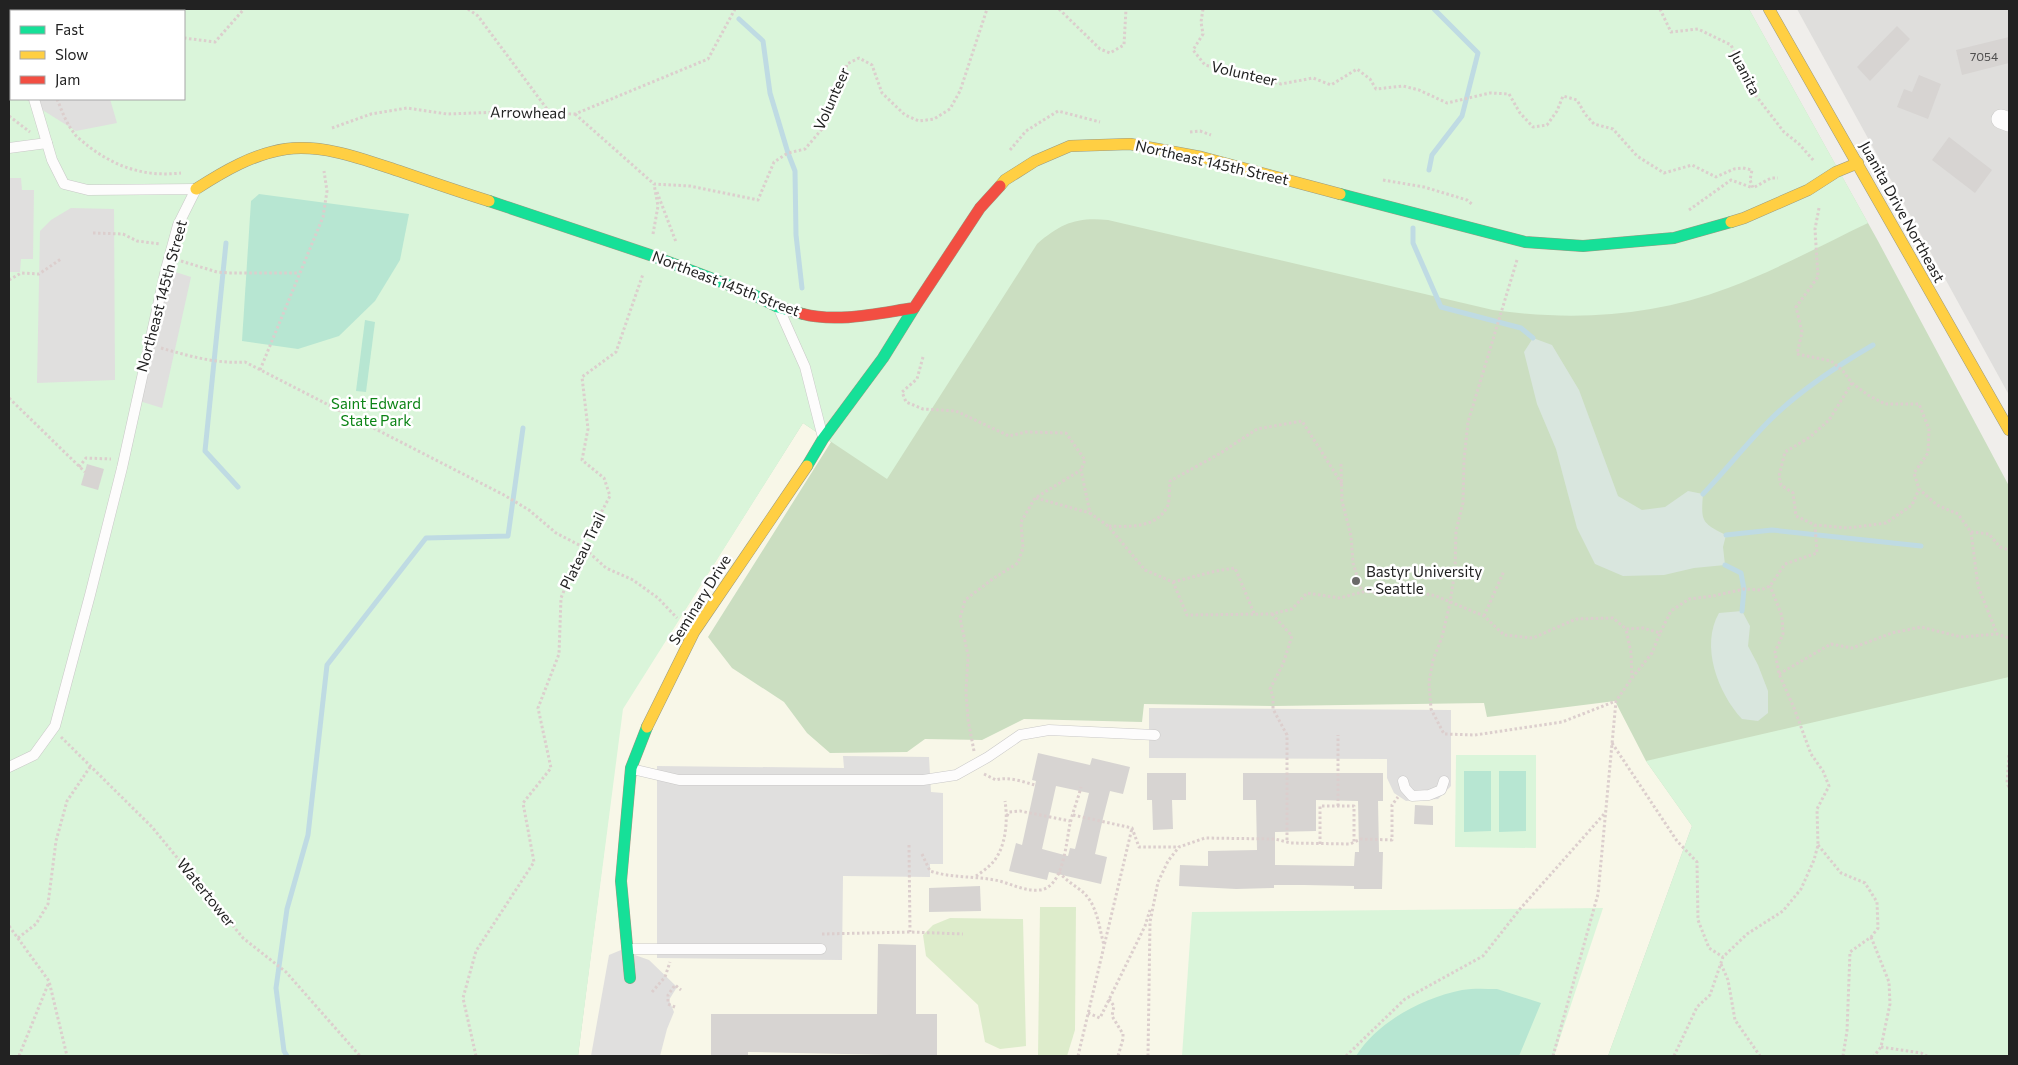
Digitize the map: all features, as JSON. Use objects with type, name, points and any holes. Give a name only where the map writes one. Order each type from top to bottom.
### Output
[{"type":"street","name":"Juanita Drive Northeast","points":[[1769,9],[1858,162],[2009,430]]},
{"type":"street","name":"Northeast 145th Street","points":[[196,189],[224,170],[254,156],[288,149],[321,149],[362,159],[650,255],[750,293],[778,307],[811,316],[845,317],[914,308],[980,208],[1005,180],[1035,161],[1070,146],[1130,144],[1192,156],[1525,242],[1583,246],[1674,238],[1744,218],[1808,190],[1836,172],[1858,162]]},
{"type":"street","name":"Seminary Drive","points":[[630,978],[629,949],[621,880],[631,768],[652,716],[694,632],[801,476],[823,439],[883,358],[914,308]]},
{"type":"lane","points":[[34,100],[52,160],[64,184],[88,190],[196,189]]},
{"type":"lane","points":[[9,148],[48,143]]},
{"type":"lane","name":"Northeast 145th Street","points":[[9,767],[34,755],[55,726],[124,460],[149,344],[178,225],[196,189]]},
{"type":"lane","points":[[778,307],[805,367],[823,439]]},
{"type":"lane","points":[[631,768],[680,780],[922,780],[956,775],[1020,735],[1049,730],[1155,735]]},
{"type":"lane","points":[[1404,784],[1412,796],[1429,795],[1442,790],[1444,781]]},
{"type":"lane","points":[[629,949],[821,949]]},
{"type":"path","points":[[185,38],[215,42],[244,9]]},
{"type":"path","points":[[468,9],[478,16],[551,114]]},
{"type":"path","name":"Arrowhead","points":[[325,131],[371,114],[407,108],[447,114],[502,112],[575,114],[708,59],[735,9]]},
{"type":"path","name":"Volunteer","points":[[654,184],[690,186],[758,200],[774,162],[788,153],[805,149],[822,129],[826,106],[844,78],[847,64],[859,58],[872,65],[882,93],[905,115],[919,121],[934,119],[950,108],[960,91],[988,9]]},
{"type":"path","points":[[1059,9],[1100,49],[1110,53],[1124,45],[1126,9]]},
{"type":"path","name":"Volunteer","points":[[1202,9],[1201,22],[1203,34],[1192,50],[1205,66],[1281,84],[1312,78],[1331,85],[1357,69],[1370,79],[1376,89],[1403,86],[1419,90],[1447,103],[1490,93],[1509,94],[1520,113],[1533,127],[1546,125],[1557,111],[1563,96],[1577,100],[1585,114],[1594,124],[1613,129],[1637,156],[1664,173],[1692,165],[1716,176],[1743,168],[1752,170],[1750,180],[1753,188]]},
{"type":"path","name":"Juanita","points":[[1660,9],[1672,32],[1698,29],[1731,45],[1741,71],[1753,92],[1784,132],[1799,144],[1819,167]]},
{"type":"path","points":[[57,100],[74,135],[104,158],[122,167],[162,175],[185,172]]},
{"type":"path","points":[[1008,151],[1026,131],[1058,111],[1106,123]]},
{"type":"path","points":[[575,114],[654,184],[680,250]]},
{"type":"path","points":[[1181,132],[1200,132],[1218,138]]},
{"type":"path","points":[[260,370],[323,217],[327,191],[323,163]]},
{"type":"path","points":[[1683,214],[1731,180],[1753,188],[1771,178],[1781,179]]},
{"type":"path","points":[[1375,179],[1424,187],[1467,200],[1479,210]]},
{"type":"path","points":[[650,255],[658,206],[654,184]]},
{"type":"path","points":[[1820,202],[1815,229],[1818,277],[1796,307],[1802,332],[1797,354],[1830,361],[1843,372],[1852,384],[1885,404],[1919,404],[1929,429],[1928,453],[1914,473],[1919,489],[1937,505],[1958,514],[1971,532],[1978,586],[1997,634]]},
{"type":"path","points":[[93,233],[123,234],[137,241],[161,244]]},
{"type":"path","name":"Plateau Trail","points":[[476,1056],[463,998],[476,951],[534,862],[523,803],[551,768],[538,708],[560,654],[561,598],[583,547],[610,496],[604,478],[582,460],[588,429],[582,377],[616,352],[650,255]]},
{"type":"path","points":[[9,280],[21,273],[39,274],[61,259]]},
{"type":"path","points":[[175,259],[217,272],[299,273]]},
{"type":"path","points":[[1506,297],[1468,422],[1464,460],[1463,503],[1456,531],[1455,570],[1450,603],[1442,637],[1433,660],[1429,682],[1431,709],[1444,734],[1475,735],[1562,722],[1616,701]]},
{"type":"path","points":[[149,344],[194,358],[230,363],[246,362],[504,495],[529,510],[556,533],[583,547],[606,568],[633,580],[658,598],[680,621],[694,632]]},
{"type":"path","points":[[923,357],[917,379],[902,392],[906,402],[923,409],[956,412],[1009,436],[1026,432],[1066,433],[1085,460],[1081,470],[1090,513]]},
{"type":"path","points":[[1852,384],[1829,420],[1810,438],[1784,452],[1779,476],[1781,485],[1793,493],[1796,516],[1815,525],[1848,528],[1886,522],[1912,505],[1919,489]]},
{"type":"path","points":[[9,398],[85,472]]},
{"type":"path","points":[[1108,526],[1134,527],[1158,519],[1168,504],[1170,481],[1219,454],[1257,429],[1302,421],[1342,484]]},
{"type":"path","points":[[79,467],[86,458],[124,460]]},
{"type":"path","points":[[1341,464],[1342,501],[1351,536],[1353,562],[1362,592]]},
{"type":"path","points":[[1035,785],[1012,780],[992,779],[984,774],[977,763],[968,720],[966,692],[968,655],[960,618],[965,600],[1018,563],[1023,548],[1021,522],[1035,498],[1081,470]]},
{"type":"path","points":[[1035,498],[1090,513],[1108,526],[1145,570],[1173,582],[1235,568],[1254,613]]},
{"type":"path","points":[[1553,1056],[1598,894],[1616,701],[1652,653],[1671,611],[1689,599],[1713,596],[1744,588],[1761,590],[1770,586],[1785,564],[1817,553],[1815,525]]},
{"type":"path","points":[[1971,532],[1989,534],[2000,547],[2009,550]]},
{"type":"path","points":[[1484,616],[1504,572]]},
{"type":"path","points":[[1173,582],[1187,614],[1272,614],[1292,610],[1307,593],[1340,598],[1362,592],[1418,592],[1436,596],[1484,616],[1504,635],[1533,638],[1576,619],[1613,618],[1626,629],[1632,678]]},
{"type":"path","points":[[1674,1056],[1697,1007],[1710,996],[1723,958],[1747,934],[1783,911],[1801,889],[1814,860],[1818,845],[1817,810],[1829,786],[1823,771],[1812,754],[1779,674],[1776,652],[1783,634],[1782,616],[1770,586]]},
{"type":"path","points":[[1272,614],[1292,636],[1284,664],[1270,689],[1273,709],[1287,735],[1287,842]]},
{"type":"path","points":[[1779,674],[1831,644],[1852,648],[1892,633],[1921,627],[1961,638],[1997,634],[2009,638]]},
{"type":"path","points":[[1626,629],[1643,628],[1660,633]]},
{"type":"path","name":"Watertower","points":[[52,729],[69,743],[90,767],[152,827],[243,938],[286,972],[360,1056]]},
{"type":"path","points":[[1338,735],[1338,806]]},
{"type":"path","points":[[1612,742],[1677,841],[1697,862],[1698,920],[1709,948],[1723,958]]},
{"type":"path","points":[[2009,754],[2007,784],[2009,787]]},
{"type":"path","points":[[18,938],[36,924],[48,904],[56,841],[67,801],[90,767]]},
{"type":"path","points":[[1132,828],[1139,847],[1179,847],[1205,838],[1275,839],[1287,842],[1320,844],[1350,844],[1361,839],[1392,840],[1392,805],[1404,784]]},
{"type":"path","points":[[922,854],[930,871],[944,876],[976,877],[1036,891],[1050,886],[1059,872],[1070,821],[1081,787]]},
{"type":"path","points":[[1005,801],[1006,819]]},
{"type":"path","points":[[1320,844],[1320,806],[1354,806],[1354,842]]},
{"type":"path","points":[[976,877],[993,863],[1000,852],[1009,812],[1020,811],[1070,821]]},
{"type":"path","points":[[1346,1056],[1405,999],[1483,956],[1520,909],[1606,812]]},
{"type":"path","points":[[1073,814],[1132,828]]},
{"type":"path","points":[[1078,1056],[1132,828]]},
{"type":"path","points":[[909,845],[910,932]]},
{"type":"path","points":[[1818,845],[1841,873],[1865,883],[1877,902],[1878,928],[1871,937],[1850,952],[1847,1031],[1842,1056]]},
{"type":"path","points":[[1088,1012],[1100,1018],[1145,926],[1165,868],[1179,847]]},
{"type":"path","points":[[1059,872],[1068,882],[1083,892],[1090,901],[1096,914],[1104,946]]},
{"type":"path","points":[[1148,1056],[1150,922],[1154,900]]},
{"type":"path","points":[[9,926],[49,982],[67,1056]]},
{"type":"path","points":[[822,934],[910,932],[963,934]]},
{"type":"path","points":[[1871,937],[1889,982],[1889,1017],[1881,1047],[1874,1056]]},
{"type":"path","points":[[652,992],[666,977],[670,962]]},
{"type":"path","points":[[1720,963],[1728,980],[1735,1020],[1760,1056]]},
{"type":"path","points":[[19,1056],[49,982]]},
{"type":"path","points":[[675,1007],[668,1004],[668,995],[674,985],[681,990]]},
{"type":"path","points":[[1109,999],[1114,1006],[1112,1016],[1123,1034],[1118,1056]]},
{"type":"path","points":[[1881,1047],[1920,1052],[1927,1056]]},
{"type":"shaded area","points":[[9,9],[10,80],[9,79]]},
{"type":"shaded area","points":[[1797,9],[2009,9],[2009,395]]},
{"type":"shaded area","points":[[27,100],[110,100],[117,123],[76,131]]},
{"type":"shaded area","points":[[9,178],[21,178],[22,190],[34,190],[33,259],[21,259],[20,272],[9,272]]},
{"type":"shaded area","points":[[71,208],[114,209],[115,380],[37,383],[40,231],[51,220]]},
{"type":"shaded area","points":[[166,269],[191,277],[162,408],[136,400]]},
{"type":"shaded area","points":[[1533,338],[1552,345],[1579,390],[1618,496],[1642,510],[1665,507],[1688,491],[1703,494],[1702,510],[1704,520],[1707,524],[1726,535],[1723,547],[1725,565],[1694,568],[1664,575],[1623,576],[1595,564],[1577,528],[1556,449],[1537,404],[1524,352]]},
{"type":"shaded area","name":"Bastyr University - Seattle","points":[[803,423],[888,479],[2009,486],[1646,761],[1692,825],[1608,1056],[578,1056],[622,709]]},
{"type":"shaded area","points":[[1742,611],[1750,626],[1748,646],[1768,691],[1768,713],[1758,721],[1742,719],[1726,696],[1714,669],[1711,640],[1719,613]]},
{"type":"shaded area","points":[[1149,708],[1451,710],[1451,786],[1438,799],[1406,801],[1394,793],[1387,778],[1387,759],[1149,758]]},
{"type":"shaded area","points":[[843,756],[929,757],[931,792],[943,793],[943,864],[930,864],[930,877],[843,876],[842,960],[657,958],[657,766],[844,768]]},
{"type":"shaded area","points":[[621,950],[649,960],[677,987],[669,1000],[674,1012],[667,1029],[660,1056],[591,1056],[609,955]]},
{"type":"green space","name":"Saint Edward State Park","points":[[9,9],[1749,9],[1868,223],[1764,273],[1699,298],[1641,311],[1582,316],[1523,313],[1493,310],[1108,220],[1078,221],[1062,226],[1037,244],[887,479],[803,423],[623,709],[578,1056],[9,1056]]},
{"type":"green space","name":"Saint Edward State Park","points":[[1749,9],[1878,241],[2009,486],[2009,1056],[1608,1056],[1692,826],[1646,761],[1615,701],[1487,717],[1484,703],[1274,706],[1144,704],[1142,722],[1024,719],[982,740],[925,739],[907,752],[830,753],[807,733],[784,702],[732,668],[708,637],[831,442],[803,423],[622,709],[578,1056],[9,1056],[9,869],[185,100],[185,11]]},
{"type":"green space","points":[[259,194],[409,214],[400,260],[375,301],[339,336],[298,349],[242,341],[251,201]]},
{"type":"green space","points":[[365,320],[375,322],[366,392],[356,391]]},
{"type":"green space","points":[[2009,677],[2009,1056],[1608,1056],[1692,826],[1646,761]]},
{"type":"green space","points":[[1456,755],[1536,755],[1536,848],[1455,847]]},
{"type":"green space","points":[[1464,771],[1491,771],[1491,831],[1464,832]]},
{"type":"green space","points":[[1499,771],[1526,771],[1526,831],[1499,832]]},
{"type":"green space","points":[[1040,907],[1076,907],[1075,1030],[1067,1056],[1038,1056]]},
{"type":"green space","points":[[1603,908],[1554,1056],[1182,1056],[1192,912]]},
{"type":"green space","points":[[950,918],[1023,919],[1026,1046],[1000,1049],[985,1042],[978,1005],[926,956],[923,935],[933,925]]},
{"type":"green space","points":[[1497,989],[1541,1003],[1519,1056],[1356,1056],[1376,1032],[1417,1005],[1462,990]]},
{"type":"building","points":[[1897,26],[1910,39],[1870,81],[1857,67]]},
{"type":"building","points":[[2009,37],[2009,63],[1962,75],[1956,50]]},
{"type":"building","points":[[1919,75],[1941,84],[1928,119],[1897,107],[1904,89],[1912,92]]},
{"type":"building","points":[[1949,137],[1992,170],[1975,193],[1932,160]]},
{"type":"building","points":[[87,464],[104,469],[98,490],[81,485]]},
{"type":"building","points":[[1038,753],[1090,765],[1092,758],[1130,767],[1123,794],[1110,791],[1103,818],[1095,854],[1107,857],[1101,884],[1049,872],[1047,880],[1009,871],[1016,843],[1022,845],[1036,781],[1032,780]],"holes":[[[1056,786],[1089,793],[1075,849],[1070,848],[1068,856],[1042,849]]]},
{"type":"building","points":[[1147,773],[1186,773],[1186,800],[1172,800],[1173,829],[1153,830],[1152,800],[1147,800]]},
{"type":"building","points":[[1243,773],[1383,773],[1383,801],[1378,801],[1379,852],[1383,852],[1382,889],[1354,889],[1354,886],[1304,885],[1274,885],[1274,888],[1236,889],[1179,886],[1180,865],[1208,866],[1208,851],[1257,850],[1256,800],[1243,800]],"holes":[[[1316,800],[1358,801],[1359,852],[1355,852],[1354,866],[1275,865],[1275,832],[1316,831]]]},
{"type":"building","points":[[1415,805],[1433,806],[1433,825],[1414,824]]},
{"type":"building","points":[[980,886],[981,911],[929,912],[929,888]]},
{"type":"building","points":[[878,944],[916,945],[916,1014],[937,1014],[937,1056],[748,1052],[748,1056],[711,1056],[711,1014],[877,1014]]},
{"type":"waterway","points":[[1429,170],[1432,155],[1462,116],[1478,53],[1434,9]]},
{"type":"waterway","points":[[739,19],[763,41],[770,93],[795,171],[796,235],[802,288]]},
{"type":"waterway","points":[[1413,228],[1413,243],[1441,307],[1521,328],[1533,338]]},
{"type":"waterway","points":[[226,243],[205,451],[238,487]]},
{"type":"waterway","points":[[1703,494],[1761,429],[1782,409],[1819,379],[1873,345]]},
{"type":"waterway","points":[[287,1056],[284,1051],[276,988],[287,909],[308,835],[327,665],[426,538],[508,536],[523,428]]},
{"type":"waterway","points":[[1726,535],[1772,530],[1921,546]]},
{"type":"waterway","points":[[1725,565],[1741,573],[1744,589],[1742,611]]},
{"type":"traffic: fast","points":[[1340,194],[1525,242],[1583,246],[1674,238],[1731,222]]},
{"type":"traffic: fast","points":[[489,201],[650,255],[750,293],[778,307],[803,314]]},
{"type":"traffic: fast","points":[[807,466],[823,439],[883,358],[914,308]]},
{"type":"traffic: fast","points":[[630,978],[621,881],[631,768],[647,727]]},
{"type":"traffic: slow","points":[[1769,9],[2009,430]]},
{"type":"traffic: slow","points":[[1000,186],[1005,180],[1035,161],[1070,146],[1130,144],[1201,157],[1340,194]]},
{"type":"traffic: slow","points":[[196,189],[250,159],[274,151],[301,148],[331,151],[360,158],[489,201]]},
{"type":"traffic: slow","points":[[1731,222],[1808,190],[1836,172],[1858,163]]},
{"type":"traffic: slow","points":[[647,727],[694,632],[807,466]]},
{"type":"traffic: jam","points":[[803,314],[830,318],[914,308],[980,208],[1000,186]]},
{"type":"place","name":"Bastyr University - Seattle","points":[[1356,581]]}]
